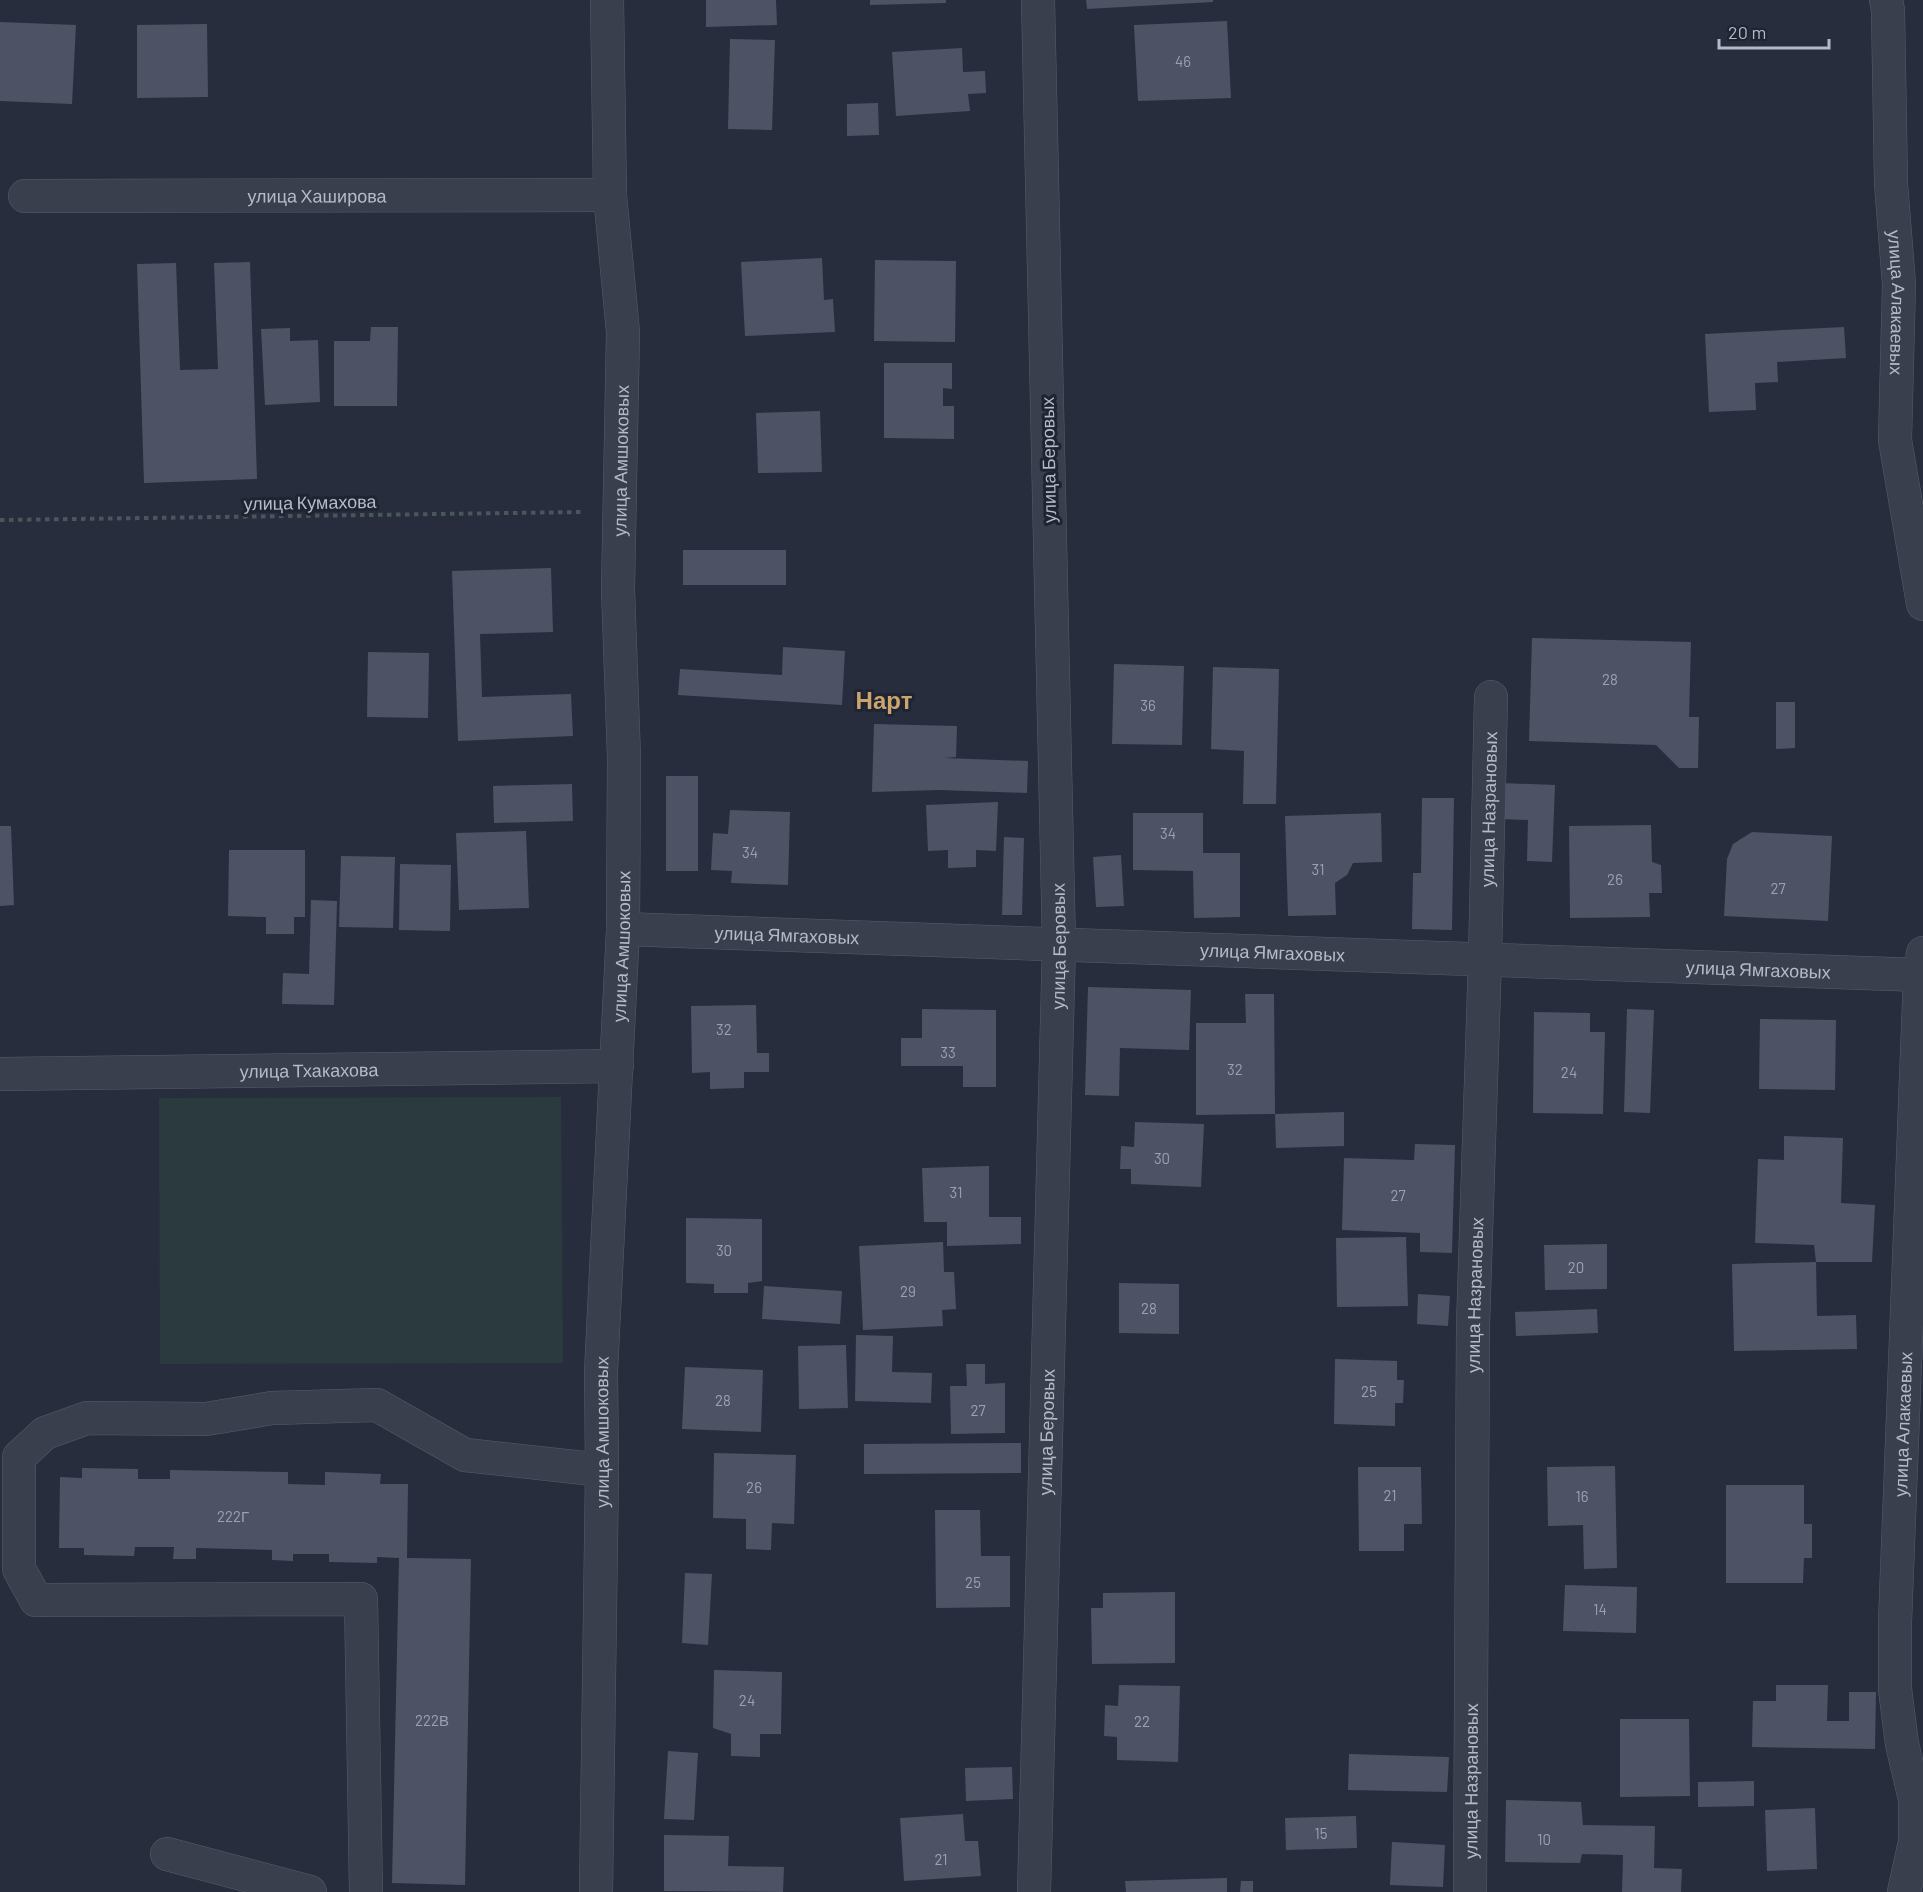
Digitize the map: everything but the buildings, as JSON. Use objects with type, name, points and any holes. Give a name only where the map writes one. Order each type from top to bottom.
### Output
[{"type":"street","name":"улица Амшоковых","points":[[596,1892],[602,1470],[601,1372],[623,929],[624,758],[618,588],[623,332],[610,195],[607,0]]},
{"type":"street","name":"улица Беровых","points":[[1034,1892],[1059,945],[1038,0]]},
{"type":"street","name":"улица Алакаевых","points":[[1886,0],[1891,184],[1899,284],[1895,440],[1923,604]]},
{"type":"street","name":"улица Хаширова","points":[[25,196],[610,195]]},
{"type":"street","name":"улица Назрановых","points":[[1470,1892],[1473,1326],[1491,697]]},
{"type":"street","name":"улица Ямгаховых","points":[[623,929],[1485,958],[1922,964]]},
{"type":"street","name":"улица Алакаевых","points":[[1904,1892],[1915,1842],[1916,1799],[1902,1744],[1895,1689],[1895,1622],[1922,964]]},
{"type":"street","name":"улица Тхакахова","points":[[0,1074],[617,1066]]},
{"type":"street","points":[[366,1892],[361,1599],[36,1600],[19,1569],[19,1457],[45,1433],[87,1418],[206,1419],[272,1408],[377,1406],[465,1455],[602,1470]]},
{"type":"street","points":[[167,1854],[310,1892]]},
{"type":"path","name":"улица Кумахова","points":[[0,520],[620,511]]},
{"type":"shaded area","points":[[561,1097],[563,1363],[160,1364],[159,1098]]},
{"type":"district","name":"Нарт","points":[[884,699]]}]
